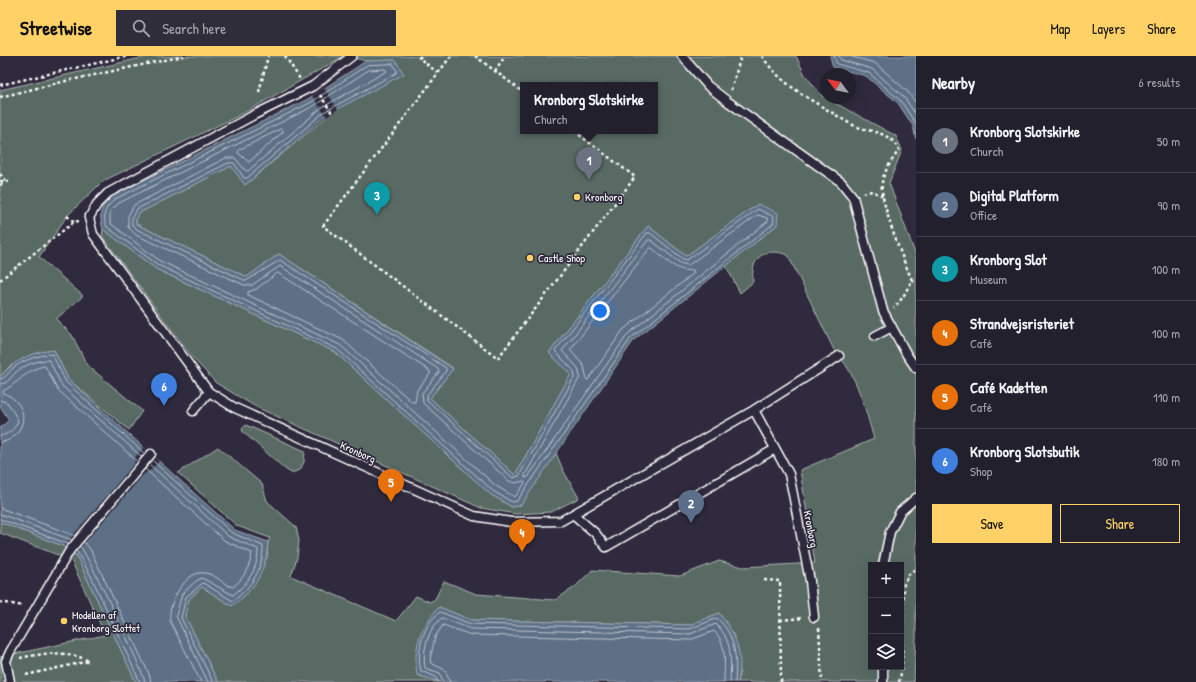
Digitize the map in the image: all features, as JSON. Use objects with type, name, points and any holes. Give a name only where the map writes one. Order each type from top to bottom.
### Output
[{"type":"lane","points":[[193,411],[208,392],[93,234],[89,218],[97,204],[108,193],[254,114],[313,86],[352,56]]},
{"type":"lane","points":[[682,56],[708,86],[841,182],[853,198],[884,311],[907,356],[916,368]]},
{"type":"lane","points":[[875,336],[892,327]]},
{"type":"lane","name":"Kronborg","points":[[208,392],[235,408],[474,516],[511,522],[561,521],[754,410],[839,356]]},
{"type":"lane","name":"Kronborg","points":[[754,410],[788,474],[810,581],[814,617]]},
{"type":"lane","points":[[573,514],[595,532],[606,547],[775,449]]},
{"type":"lane","points":[[10,682],[6,661],[70,550],[151,454]]},
{"type":"lane","points":[[884,562],[890,532],[900,512],[916,498]]},
{"type":"lane","points":[[883,670],[883,682]]},
{"type":"path","points":[[0,85],[128,56]]},
{"type":"path","points":[[0,97],[66,81],[184,56]]},
{"type":"path","points":[[259,92],[268,56]]},
{"type":"path","points":[[285,56],[306,89]]},
{"type":"path","points":[[421,56],[419,58],[438,73]]},
{"type":"path","points":[[451,56],[323,226],[498,358],[635,177],[578,134]]},
{"type":"path","points":[[475,56],[520,90]]},
{"type":"path","points":[[495,71],[505,56]]},
{"type":"path","points":[[727,101],[741,56]]},
{"type":"path","points":[[762,56],[771,70],[789,86],[806,97],[854,126],[880,133],[894,141],[899,150],[882,182],[883,196],[895,238],[912,280],[916,283]]},
{"type":"path","points":[[318,92],[332,113]]},
{"type":"path","points":[[0,174],[6,180],[11,182]]},
{"type":"path","points":[[0,181],[6,180]]},
{"type":"path","points":[[0,186],[6,180]]},
{"type":"path","points":[[872,191],[883,196]]},
{"type":"path","points":[[67,216],[74,222]]},
{"type":"path","points":[[0,280],[74,222],[89,218]]},
{"type":"path","points":[[903,297],[912,280]]},
{"type":"path","points":[[899,682],[902,669],[904,584],[907,577],[916,569]]},
{"type":"path","points":[[764,580],[780,581],[781,682]]},
{"type":"path","points":[[0,602],[36,608]]},
{"type":"path","points":[[780,620],[814,617],[819,625],[822,682]]},
{"type":"path","points":[[6,661],[38,654],[76,654],[89,661],[26,675]]},
{"type":"green space","points":[[150,56],[344,56],[244,113],[103,181],[67,216],[39,257],[83,296],[56,319],[72,335],[87,365],[142,411],[129,430],[68,379],[54,350],[10,366],[0,377],[0,90]]},
{"type":"green space","points":[[347,56],[796,56],[805,75],[820,94],[820,104],[837,104],[896,136],[902,150],[889,183],[916,256],[916,637],[914,682],[738,682],[740,673],[719,613],[690,625],[471,620],[439,607],[417,675],[440,682],[218,682],[185,616],[189,599],[202,587],[232,606],[267,558],[268,542],[270,538],[237,526],[178,473],[218,447],[262,484],[267,501],[296,527],[299,541],[297,558],[291,576],[396,621],[416,596],[430,602],[435,599],[444,581],[476,594],[555,600],[575,587],[592,570],[680,576],[719,561],[743,567],[815,563],[800,470],[874,439],[859,392],[849,370],[834,350],[788,255],[772,252],[760,256],[754,266],[753,282],[740,293],[726,266],[777,225],[758,204],[686,256],[648,226],[549,353],[571,374],[515,475],[430,398],[453,368],[279,254],[247,277],[136,224],[136,218],[139,213],[231,166],[245,185],[395,60],[366,61]]},
{"type":"green space","points":[[103,229],[156,269],[335,352],[490,494],[512,507],[521,505],[556,453],[563,470],[579,498],[551,512],[516,514],[481,508],[256,407],[216,383],[191,356],[102,236]]},
{"type":"green space","points":[[246,425],[305,451],[304,462],[300,470],[291,473],[285,469],[243,432],[242,429]]},
{"type":"green space","points":[[0,522],[63,546],[76,555],[136,682],[0,682],[0,657],[105,635],[71,560],[0,533]]},
{"type":"water","points":[[830,56],[916,56],[916,139],[913,126],[898,103],[866,76],[856,73],[856,68],[833,67]]},
{"type":"water","points":[[395,60],[404,74],[326,115],[245,185],[231,166],[139,213],[136,218],[136,224],[247,277],[279,254],[453,369],[430,398],[515,475],[571,374],[549,353],[648,226],[686,256],[758,204],[778,213],[777,225],[634,340],[521,505],[512,507],[490,494],[335,352],[156,269],[103,229],[101,214],[103,205],[114,195],[308,99],[366,61]]},
{"type":"water","points":[[54,350],[68,379],[235,530],[268,542],[262,571],[247,593],[232,606],[202,587],[189,599],[185,616],[218,682],[136,682],[76,555],[63,546],[0,522],[0,428],[9,420],[0,406],[0,377],[24,358],[38,353]]},
{"type":"water","points":[[439,607],[471,620],[690,625],[719,613],[730,628],[737,645],[740,663],[738,682],[440,682],[417,675],[416,665],[419,638],[427,622]]},
{"type":"pier","points":[[324,88],[338,109],[327,117],[312,96]]},
{"type":"pier","points":[[144,447],[159,461],[151,470],[144,474],[75,554],[64,546],[134,464],[136,456]]},
{"type":"place","name":"Kronborg Slotskirke","points":[[589,180]]},
{"type":"place","name":"Kronborg","points":[[577,197]]},
{"type":"place","name":"Kronborg Slot","points":[[377,215]]},
{"type":"place","name":"Castle Shop","points":[[530,258]]},
{"type":"place","name":"Kronborg Slotsbutik","points":[[164,406]]},
{"type":"place","name":"Café Kadetten","points":[[391,502]]},
{"type":"place","name":"Digital Platform","points":[[691,523]]},
{"type":"place","name":"Strandvejsristeriet","points":[[522,552]]},
{"type":"place","name":"Modellen af Kronborg Slottet","points":[[64,621]]}]
